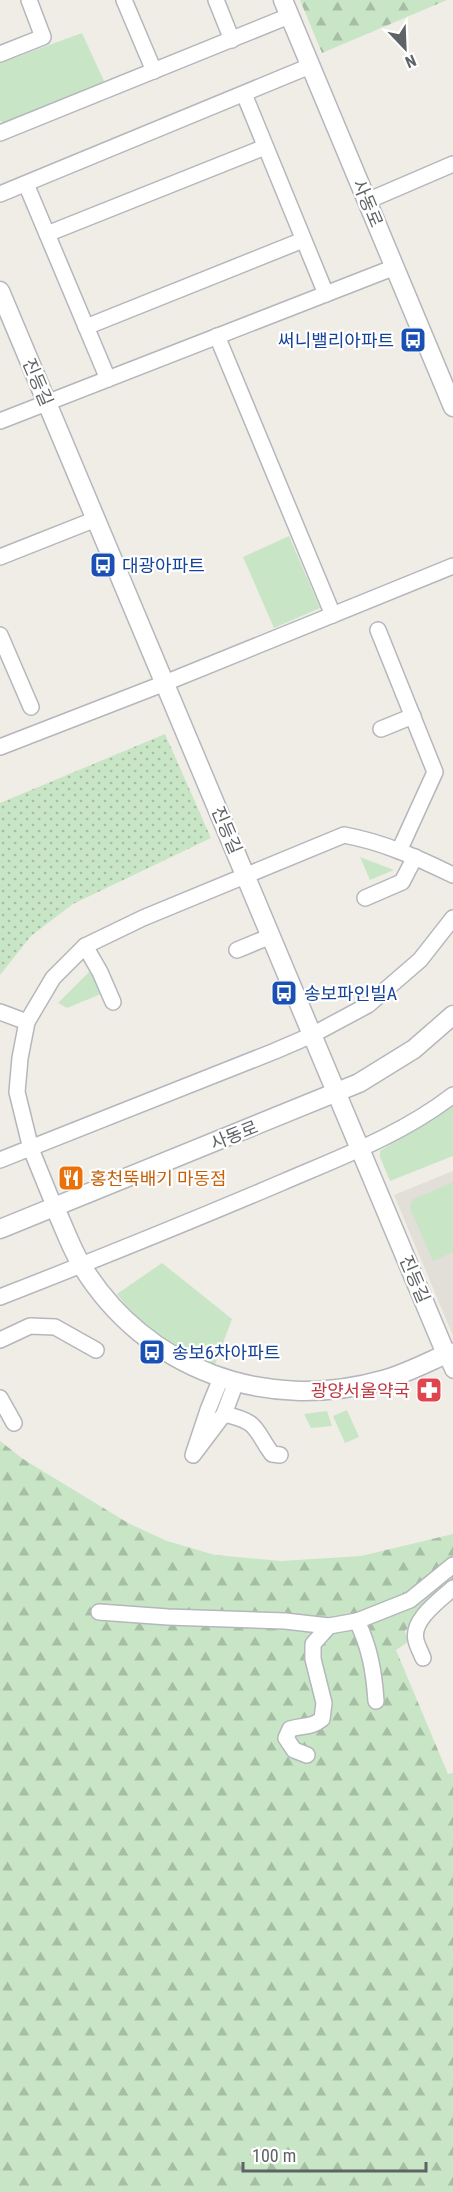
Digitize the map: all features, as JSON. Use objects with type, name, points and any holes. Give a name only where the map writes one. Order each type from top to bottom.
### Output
[{"type":"street","points":[[0,54],[43,37],[29,0]]},
{"type":"street","points":[[124,0],[154,71]]},
{"type":"street","points":[[216,0],[232,40]]},
{"type":"street","points":[[0,133],[232,40],[286,8]]},
{"type":"street","name":"사동로","points":[[286,8],[453,407]]},
{"type":"street","points":[[0,194],[310,66]]},
{"type":"street","points":[[244,94],[326,294]]},
{"type":"street","points":[[47,234],[265,147]]},
{"type":"street","points":[[367,201],[453,164]]},
{"type":"street","points":[[26,184],[108,379]]},
{"type":"street","points":[[86,327],[303,240]]},
{"type":"street","points":[[0,421],[395,267]]},
{"type":"street","name":"진등길","points":[[0,291],[360,1149],[451,1358]]},
{"type":"street","points":[[217,336],[333,615]]},
{"type":"street","points":[[0,557],[96,519]]},
{"type":"street","points":[[0,747],[453,566]]},
{"type":"street","points":[[378,630],[435,772],[399,851]]},
{"type":"street","points":[[0,634],[31,707]]},
{"type":"street","points":[[381,729],[412,716]]},
{"type":"street","points":[[451,1358],[384,1380],[345,1388],[275,1391],[228,1380],[165,1352],[138,1331],[105,1296],[82,1265],[31,1149],[17,1092],[20,1058],[27,1022],[53,978],[85,946],[143,918],[344,836],[370,840],[415,857],[453,875]]},
{"type":"street","points":[[365,898],[402,882],[415,857]]},
{"type":"street","points":[[0,1160],[312,1035],[368,1005],[420,960],[453,918]]},
{"type":"street","points":[[237,950],[271,936]]},
{"type":"street","points":[[85,946],[113,1002]]},
{"type":"street","points":[[0,1012],[27,1022]]},
{"type":"street","name":"사동로","points":[[0,1229],[337,1094],[405,1055],[453,1015]]},
{"type":"street","points":[[0,1297],[212,1213],[360,1149],[432,1112],[453,1095]]},
{"type":"street","points":[[0,1340],[30,1326],[55,1327],[96,1350]]},
{"type":"street","points":[[228,1380],[224,1414],[193,1455],[207,1410],[228,1380]]},
{"type":"street","points":[[0,1398],[14,1424]]},
{"type":"street","points":[[224,1414],[255,1425],[272,1454],[280,1455]]},
{"type":"street","points":[[99,1612],[285,1621],[329,1626],[357,1621],[410,1600],[453,1565]]},
{"type":"street","points":[[423,1658],[416,1639],[416,1629],[424,1617],[453,1588]]},
{"type":"street","points":[[357,1621],[367,1642],[374,1668],[376,1701]]},
{"type":"street","points":[[307,1755],[294,1750],[286,1738],[290,1729],[314,1725],[322,1719],[324,1703],[313,1659],[314,1644],[329,1626]]},
{"type":"shaded area","points":[[453,1171],[453,1336],[394,1195]]},
{"type":"green space","points":[[300,0],[447,0],[322,53]]},
{"type":"green space","points":[[82,33],[104,81],[101,87],[7,124],[0,121],[0,63]]},
{"type":"green space","points":[[289,536],[320,608],[274,628],[243,557]]},
{"type":"green space","points":[[165,734],[211,838],[73,904],[31,936],[0,975],[0,803]]},
{"type":"green space","points":[[360,857],[394,870],[370,880]]},
{"type":"green space","points":[[91,970],[101,994],[67,1008],[58,1003]]},
{"type":"green space","points":[[453,1105],[453,1156],[390,1181],[380,1157],[380,1151]]},
{"type":"green space","points":[[453,1182],[453,1252],[433,1261],[410,1208],[412,1200]]},
{"type":"green space","points":[[162,1263],[232,1319],[214,1367],[161,1337],[117,1294]]},
{"type":"green space","points":[[347,1410],[359,1437],[345,1443],[333,1416]]},
{"type":"green space","points":[[327,1411],[332,1426],[311,1428],[304,1414]]},
{"type":"green space","points":[[0,1441],[23,1459],[128,1523],[167,1541],[215,1555],[281,1561],[361,1556],[453,1534],[453,1579],[405,1631],[408,1642],[396,1650],[448,1774],[453,1773],[453,2192],[0,2192]]},
{"type":"place","name":"써니밸리아파트","points":[[413,340]]},
{"type":"place","name":"대광아파트","points":[[103,565]]},
{"type":"place","name":"송보파인빌A","points":[[284,993]]},
{"type":"place","name":"홍천뚝배기 마동점","points":[[71,1178]]},
{"type":"place","name":"송보6차아파트","points":[[152,1352]]},
{"type":"place","name":"광양서울약국","points":[[429,1390]]}]
